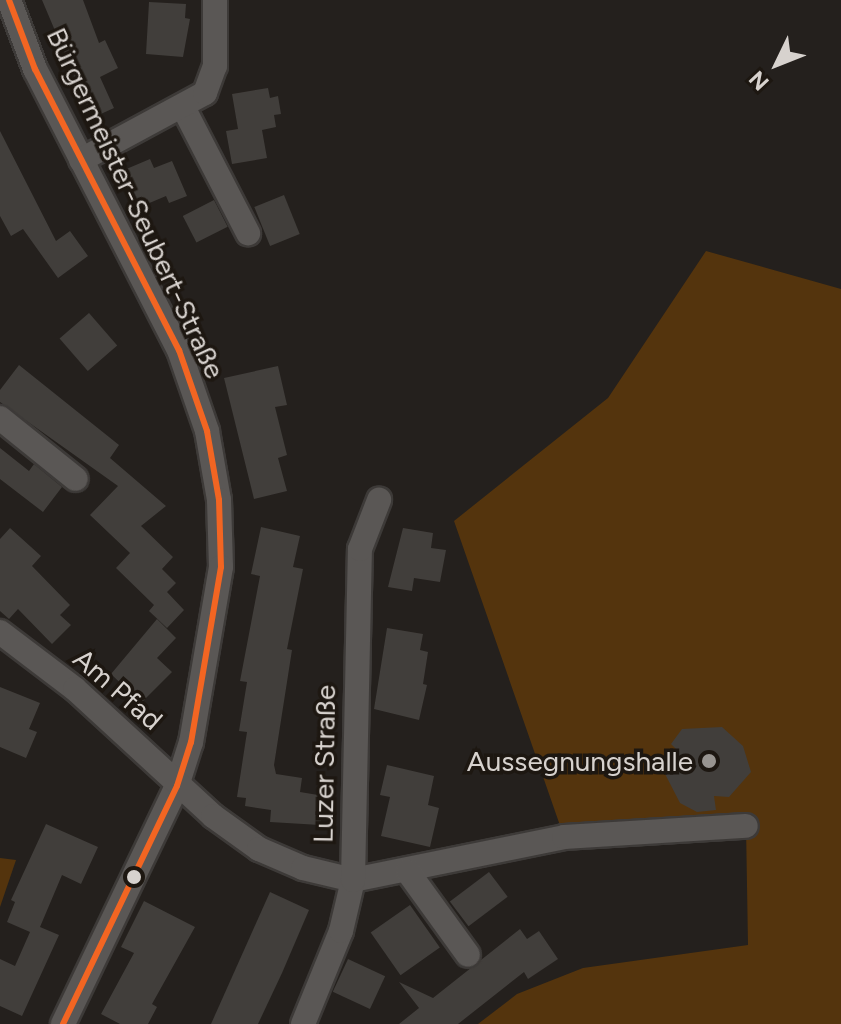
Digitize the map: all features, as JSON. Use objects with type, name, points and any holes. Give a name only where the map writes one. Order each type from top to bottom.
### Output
[{"type":"street","name":"Bürgermeister-Seubert-Straße","points":[[9,0],[81,160],[179,350],[207,431],[219,500],[221,567],[214,628],[177,786],[63,1024]]},
{"type":"street","points":[[81,160],[184,109],[205,93],[215,66],[215,0]]},
{"type":"street","points":[[184,109],[248,233]]},
{"type":"street","points":[[0,418],[76,479]]},
{"type":"street","name":"Luzer Straße","points":[[307,1023],[341,931],[353,880],[360,549],[379,500]]},
{"type":"street","name":"Am Pfad","points":[[0,632],[75,689],[177,786],[259,849],[303,868],[353,880],[408,872],[564,837],[746,826]]},
{"type":"street","points":[[408,872],[468,955]]},
{"type":"shaded area","points":[[706,251],[841,289],[841,1024],[478,1024],[517,994],[583,968],[748,945],[746,826],[564,837],[454,521],[608,398]]},
{"type":"shaded area","points":[[0,858],[16,860],[0,907]]},
{"type":"building","points":[[42,0],[83,0],[99,43],[105,40],[118,68],[100,77],[114,108],[92,118]]},
{"type":"building","points":[[149,2],[186,4],[185,18],[190,19],[183,57],[146,54]]},
{"type":"building","points":[[268,88],[270,98],[278,96],[281,114],[274,115],[276,127],[262,130],[267,158],[232,164],[226,131],[238,129],[232,94]]},
{"type":"building","points":[[0,131],[56,241],[70,231],[88,256],[58,278],[23,229],[11,236],[0,216]]},
{"type":"building","points":[[150,159],[154,168],[172,161],[187,196],[169,203],[166,196],[140,207],[124,170]]},
{"type":"building","points":[[284,195],[300,234],[270,246],[254,207]]},
{"type":"building","points":[[214,200],[228,227],[196,243],[183,216]]},
{"type":"building","points":[[89,313],[117,345],[88,371],[60,339]]},
{"type":"building","points":[[19,365],[119,445],[110,458],[166,506],[141,526],[173,557],[162,569],[176,583],[167,592],[184,610],[167,628],[149,611],[154,605],[116,568],[130,553],[90,515],[118,486],[0,402],[0,390]]},
{"type":"building","points":[[278,366],[287,405],[275,407],[287,455],[278,458],[287,491],[254,499],[224,378]]},
{"type":"building","points":[[0,448],[29,471],[34,464],[62,487],[43,512],[0,479]]},
{"type":"building","points":[[261,527],[300,536],[293,567],[303,569],[287,649],[292,650],[274,765],[276,774],[302,778],[300,792],[324,796],[320,825],[270,822],[271,810],[245,806],[246,798],[237,797],[247,732],[239,731],[247,682],[240,681],[260,576],[251,574]]},
{"type":"building","points":[[10,528],[41,556],[32,566],[70,605],[60,615],[71,625],[52,644],[18,609],[9,619],[0,611],[0,539]]},
{"type":"building","points":[[403,528],[433,533],[431,548],[446,550],[440,582],[414,578],[412,591],[388,587]]},
{"type":"building","points":[[157,619],[176,638],[157,658],[172,672],[141,703],[111,674]]},
{"type":"building","points":[[387,628],[423,634],[420,650],[428,652],[423,684],[427,685],[419,720],[374,709]]},
{"type":"building","points":[[0,687],[40,703],[29,729],[37,732],[26,758],[0,747]]},
{"type":"building","name":"Aussegnungshalle","points":[[722,727],[743,746],[751,772],[729,797],[714,796],[716,810],[697,812],[680,803],[664,772],[678,751],[671,744],[682,729]]},
{"type":"building","points":[[387,765],[434,776],[428,805],[439,808],[430,847],[381,836],[390,797],[380,795]]},
{"type":"building","points":[[46,824],[98,847],[81,884],[62,875],[40,927],[59,935],[22,1016],[0,1006],[0,959],[15,966],[30,932],[7,922],[15,902],[11,900]]},
{"type":"building","points":[[489,872],[508,897],[469,926],[450,901]]},
{"type":"building","points":[[270,892],[309,910],[282,973],[258,1024],[211,1024]]},
{"type":"building","points":[[144,901],[195,927],[152,1004],[157,1007],[148,1024],[120,1024],[101,1014],[134,953],[121,947]]},
{"type":"building","points":[[410,905],[440,948],[401,975],[371,933]]},
{"type":"building","points":[[520,929],[527,939],[539,931],[558,959],[528,979],[524,972],[458,1024],[399,1024],[419,1008],[399,982],[433,998]]},
{"type":"building","points":[[348,959],[385,976],[370,1009],[333,992]]},
{"type":"transit line","points":[[9,0],[35,69],[179,350],[207,431],[219,500],[221,567],[191,742],[177,786],[63,1024]]},
{"type":"place","name":"Aussegnungshalle","points":[[709,761]]}]
